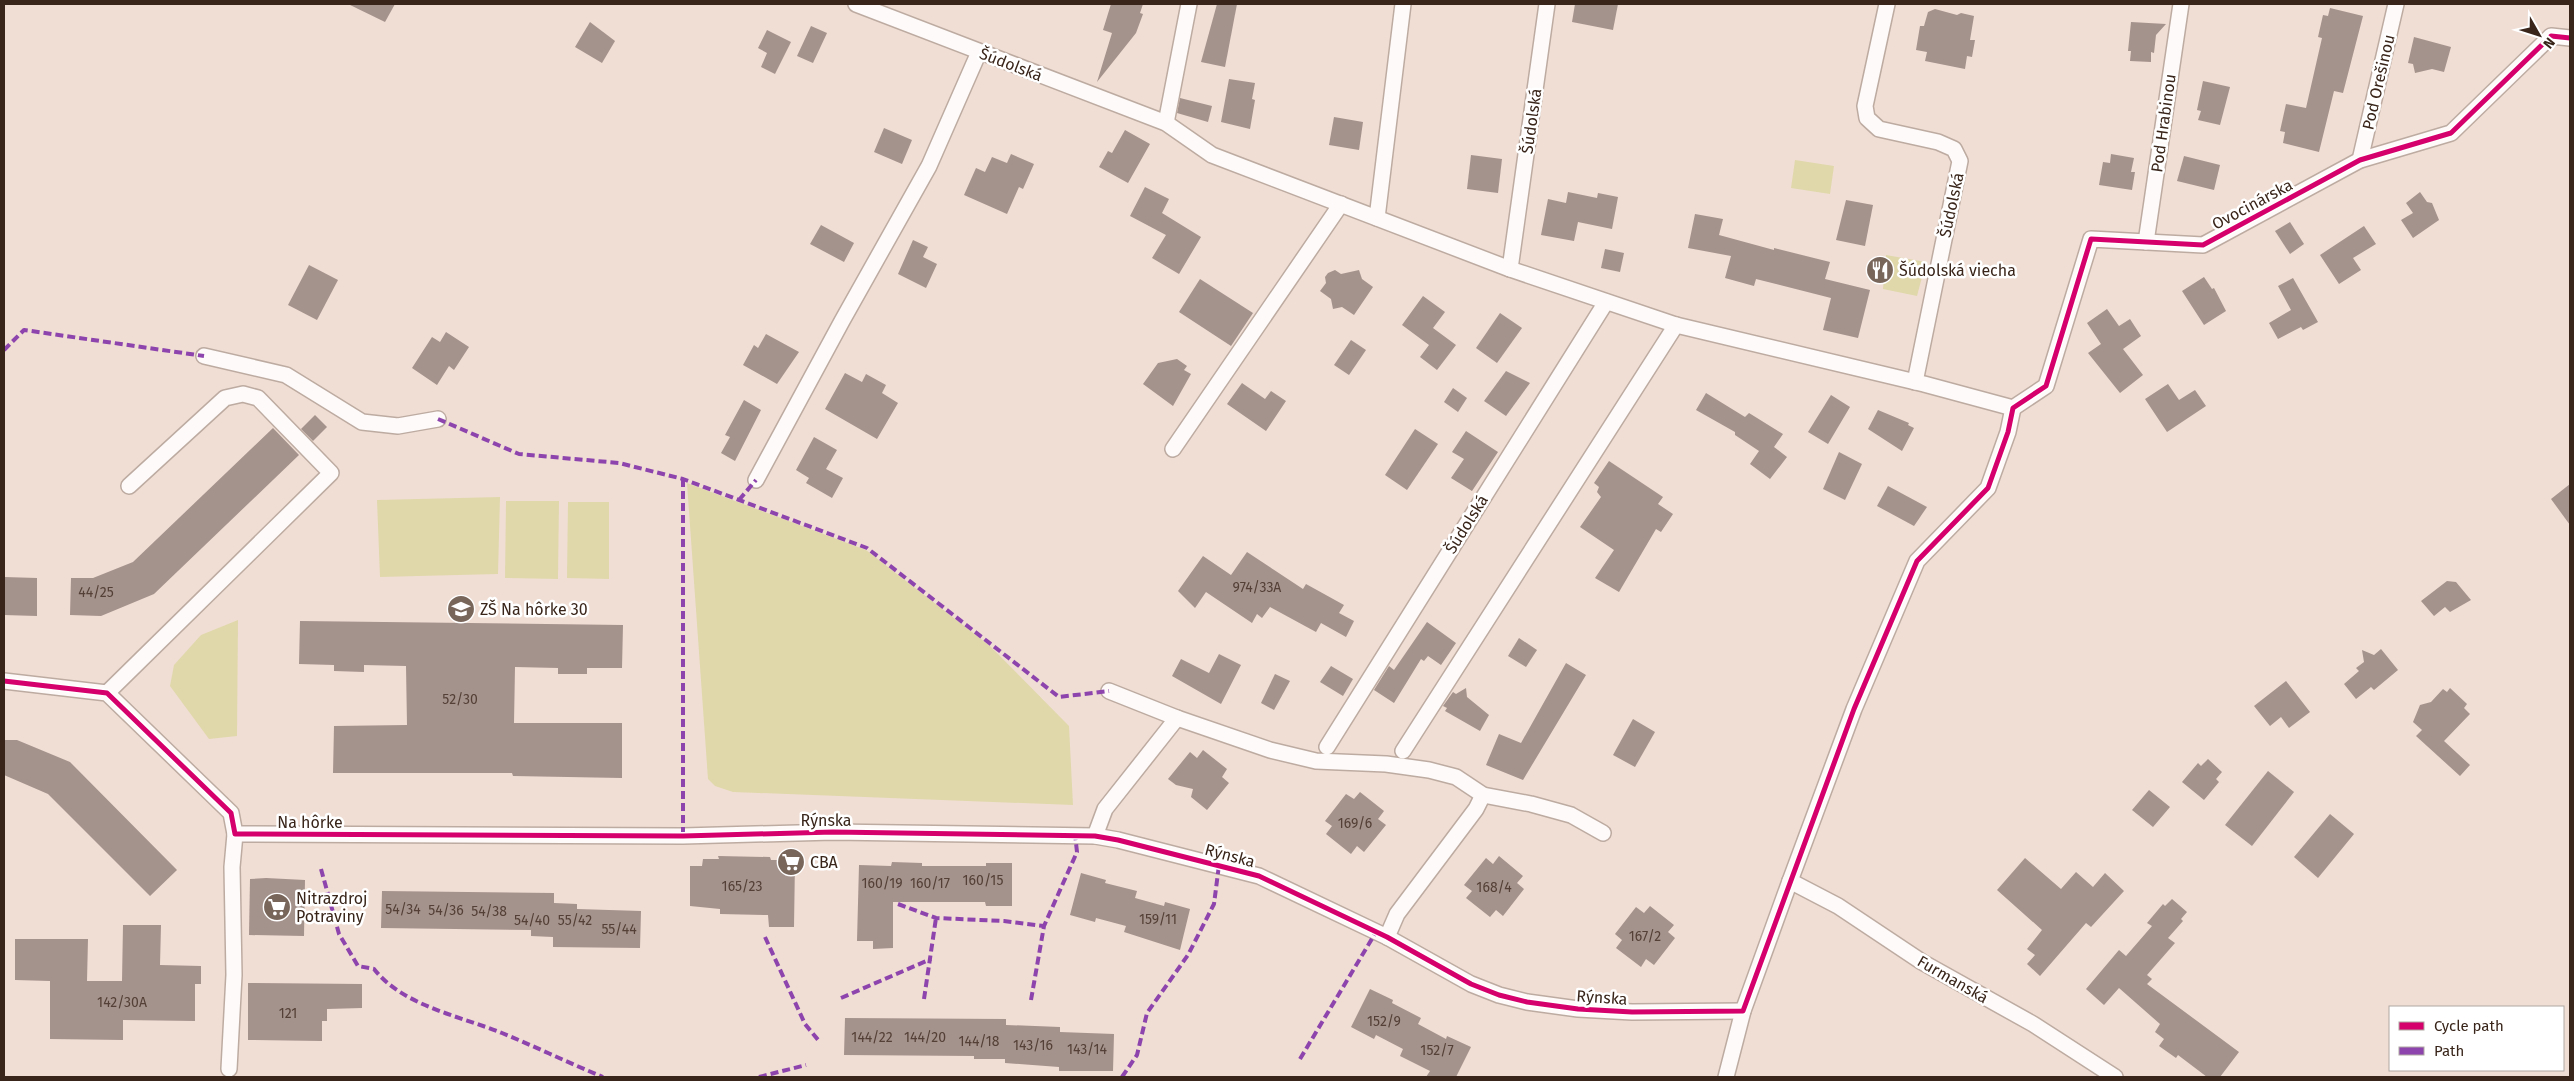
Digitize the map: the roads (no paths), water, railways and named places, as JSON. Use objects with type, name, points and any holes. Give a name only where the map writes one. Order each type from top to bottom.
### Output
[{"type":"street","name":"Šúdolská","points":[[856,4],[1166,123],[1212,155],[1510,269],[1676,325],[1915,382],[2013,408]]},
{"type":"street","points":[[1166,123],[1189,4]]},
{"type":"street","points":[[1377,218],[1403,4]]},
{"type":"street","name":"Šúdolská","points":[[1510,269],[1547,4]]},
{"type":"street","name":"Šúdolská","points":[[1887,4],[1865,106],[1867,118],[1879,129],[1938,142],[1954,149],[1960,161],[1915,382]]},
{"type":"street","name":"Pod Hrabinou","points":[[2146,242],[2180,4]]},
{"type":"street","name":"Pod Orešinou","points":[[2360,160],[2396,4]]},
{"type":"street","name":"Ovocinárska","points":[[2013,408],[2046,386],[2090,239],[2202,245],[2360,160],[2451,133],[2551,36],[2570,38]]},
{"type":"street","points":[[756,480],[929,166],[979,52]]},
{"type":"street","points":[[1173,449],[1341,204]]},
{"type":"street","name":"Šúdolská","points":[[1327,747],[1606,302]]},
{"type":"street","points":[[1402,752],[1676,325]]},
{"type":"street","points":[[204,356],[286,375],[362,422],[398,426],[438,419]]},
{"type":"street","points":[[243,394],[249,367]]},
{"type":"street","points":[[107,692],[331,473],[258,398],[243,394],[225,398],[129,486]]},
{"type":"street","points":[[1726,1077],[1743,1012],[1790,881],[1854,710],[1917,561],[1988,488],[2008,432],[2013,408]]},
{"type":"street","points":[[4,681],[107,692],[231,814],[235,834],[232,867],[234,975],[229,1069]]},
{"type":"street","points":[[1109,691],[1177,718],[1270,750],[1316,761],[1386,764],[1429,770],[1456,777],[1483,795],[1531,804],[1571,815],[1603,833]]},
{"type":"street","points":[[1095,836],[1105,809],[1177,718]]},
{"type":"street","points":[[1387,937],[1397,914],[1476,809],[1483,795]]},
{"type":"street","name":"Rýnska","points":[[683,836],[832,832],[1095,836],[1118,840],[1259,876],[1387,937],[1471,984],[1527,1002],[1632,1012],[1723,1010],[1743,1012]]},
{"type":"street","name":"Na hôrke","points":[[235,834],[683,836]]},
{"type":"street","name":"Furmanská","points":[[1790,881],[1838,906],[1922,962],[2033,1024],[2115,1077]]},
{"type":"place","name":"Šúdolská viecha","points":[[1880,270]]},
{"type":"place","name":"ZŠ Na hôrke 30","points":[[461,609]]},
{"type":"place","name":"CBA","points":[[791,862]]},
{"type":"place","name":"Nitrazdroj Potraviny","points":[[277,907]]}]
